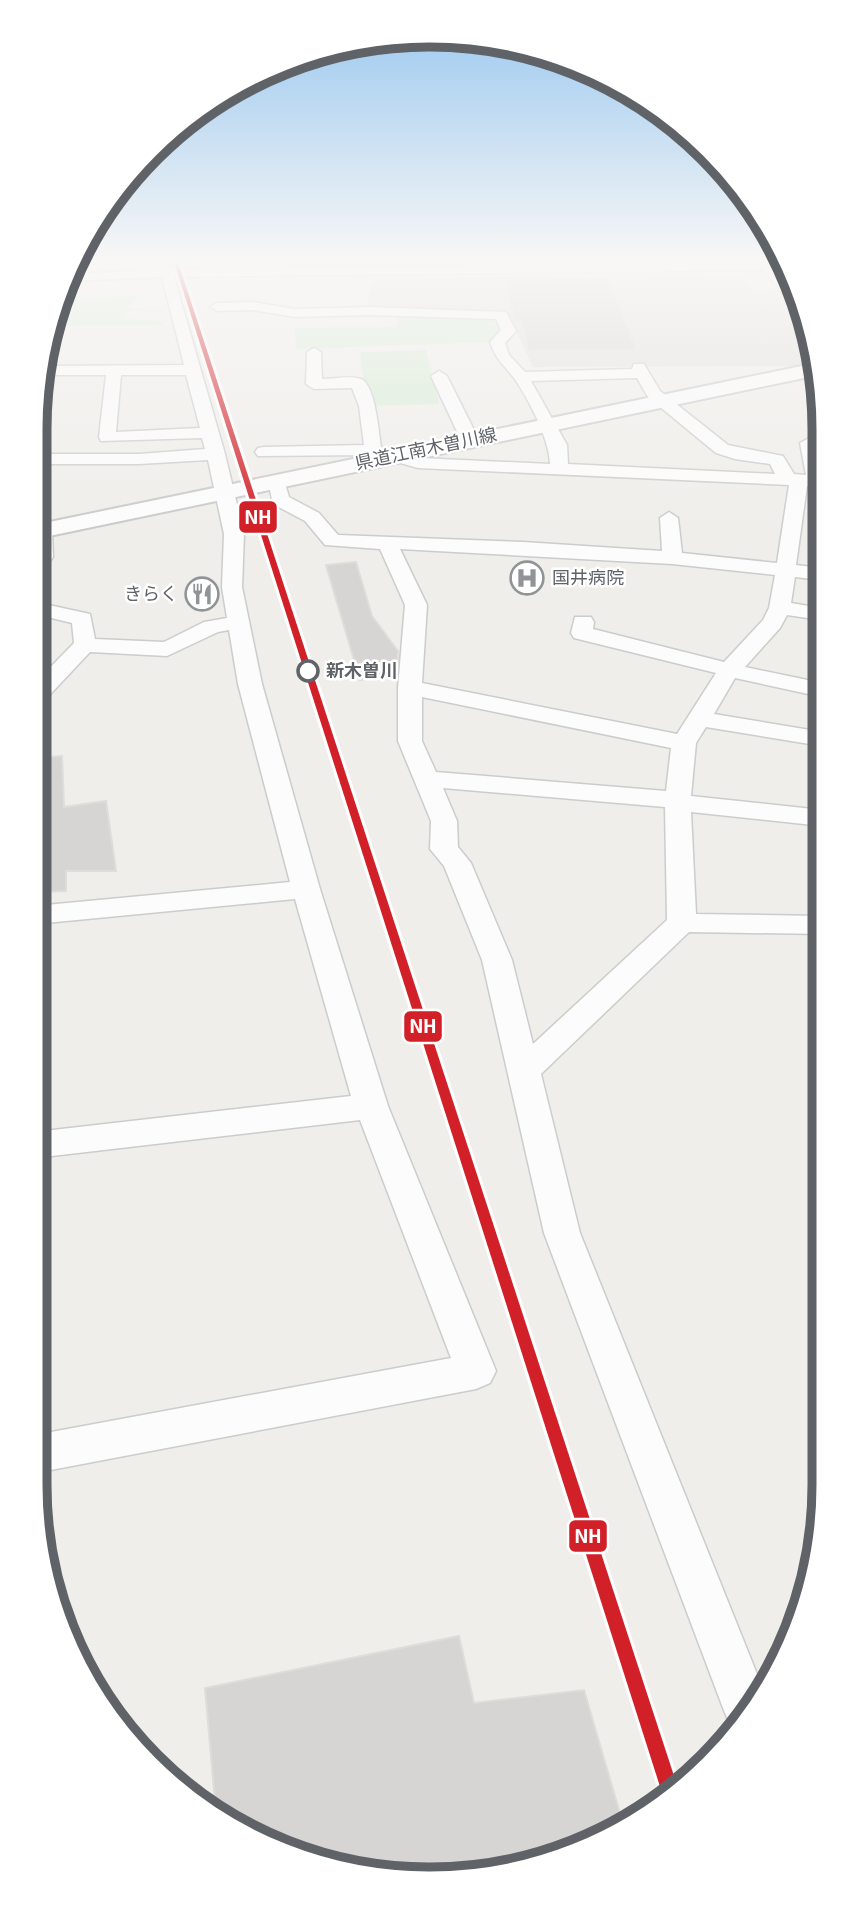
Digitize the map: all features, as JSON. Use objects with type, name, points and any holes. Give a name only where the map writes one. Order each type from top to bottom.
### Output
[{"type":"main road","name":"県道江南木曽川線","points":[[47,529],[225,492],[292,515],[395,456],[807,371]]},
{"type":"street","points":[[47,1452],[477,1371],[371,1105],[306,889],[250,684],[232,587],[234,534],[216,454],[186,351]]},
{"type":"street","points":[[500,351],[521,377],[558,445],[559,468]]},
{"type":"street","points":[[314,352],[314,384],[358,383],[367,406],[373,450]]},
{"type":"street","points":[[52,371],[191,370]]},
{"type":"street","points":[[521,377],[641,370],[654,394],[722,449],[735,454],[777,460],[806,480]]},
{"type":"street","points":[[106,458],[114,371]]},
{"type":"street","points":[[439,376],[470,440]]},
{"type":"street","points":[[107,437],[210,433]]},
{"type":"street","points":[[682,923],[678,800],[684,743],[729,670],[772,622],[780,608],[806,480],[809,443]]},
{"type":"street","points":[[264,453],[373,450],[418,463],[806,480]]},
{"type":"street","points":[[47,459],[216,454]]},
{"type":"street","points":[[292,515],[332,541],[672,558],[812,573]]},
{"type":"street","points":[[668,518],[672,558]]},
{"type":"street","points":[[387,543],[416,605],[410,688],[410,741],[443,821],[444,849],[457,863],[497,960],[562,1233],[747,1697]]},
{"type":"street","points":[[780,608],[812,613]]},
{"type":"street","points":[[47,611],[82,619],[85,645]]},
{"type":"street","points":[[47,683],[85,645],[167,649],[212,627],[238,622]]},
{"type":"street","points":[[583,622],[582,634],[812,688]]},
{"type":"street","points":[[410,688],[684,743]]},
{"type":"street","points":[[698,719],[812,737]]},
{"type":"street","points":[[571,746],[576,721]]},
{"type":"street","points":[[425,779],[678,800],[698,806],[812,817]]},
{"type":"street","points":[[47,914],[306,889]]},
{"type":"street","points":[[524,1071],[682,923],[812,925]]},
{"type":"street","points":[[47,1144],[371,1105]]},
{"type":"shaded area","points":[[526,351],[803,351],[806,366],[533,367]]},
{"type":"green space","points":[[426,351],[439,404],[367,406],[360,352]]},
{"type":"building","points":[[356,562],[372,616],[398,651],[397,674],[360,680],[326,565]]},
{"type":"building","points":[[62,756],[64,807],[106,801],[116,871],[66,871],[66,891],[47,892],[47,757]]},
{"type":"building","points":[[459,1636],[474,1703],[584,1690],[621,1816],[576,1838],[528,1854],[479,1863],[404,1866],[331,1854],[283,1838],[238,1816],[215,1801],[205,1688]]},
{"type":"transit line","name":"NH","points":[[205,351],[668,1784]]},
{"type":"place","name":"国井病院","points":[[527,578]]},
{"type":"place","name":"きらく","points":[[202,594]]},
{"type":"place","name":"新木曽川","points":[[308,671]]}]
